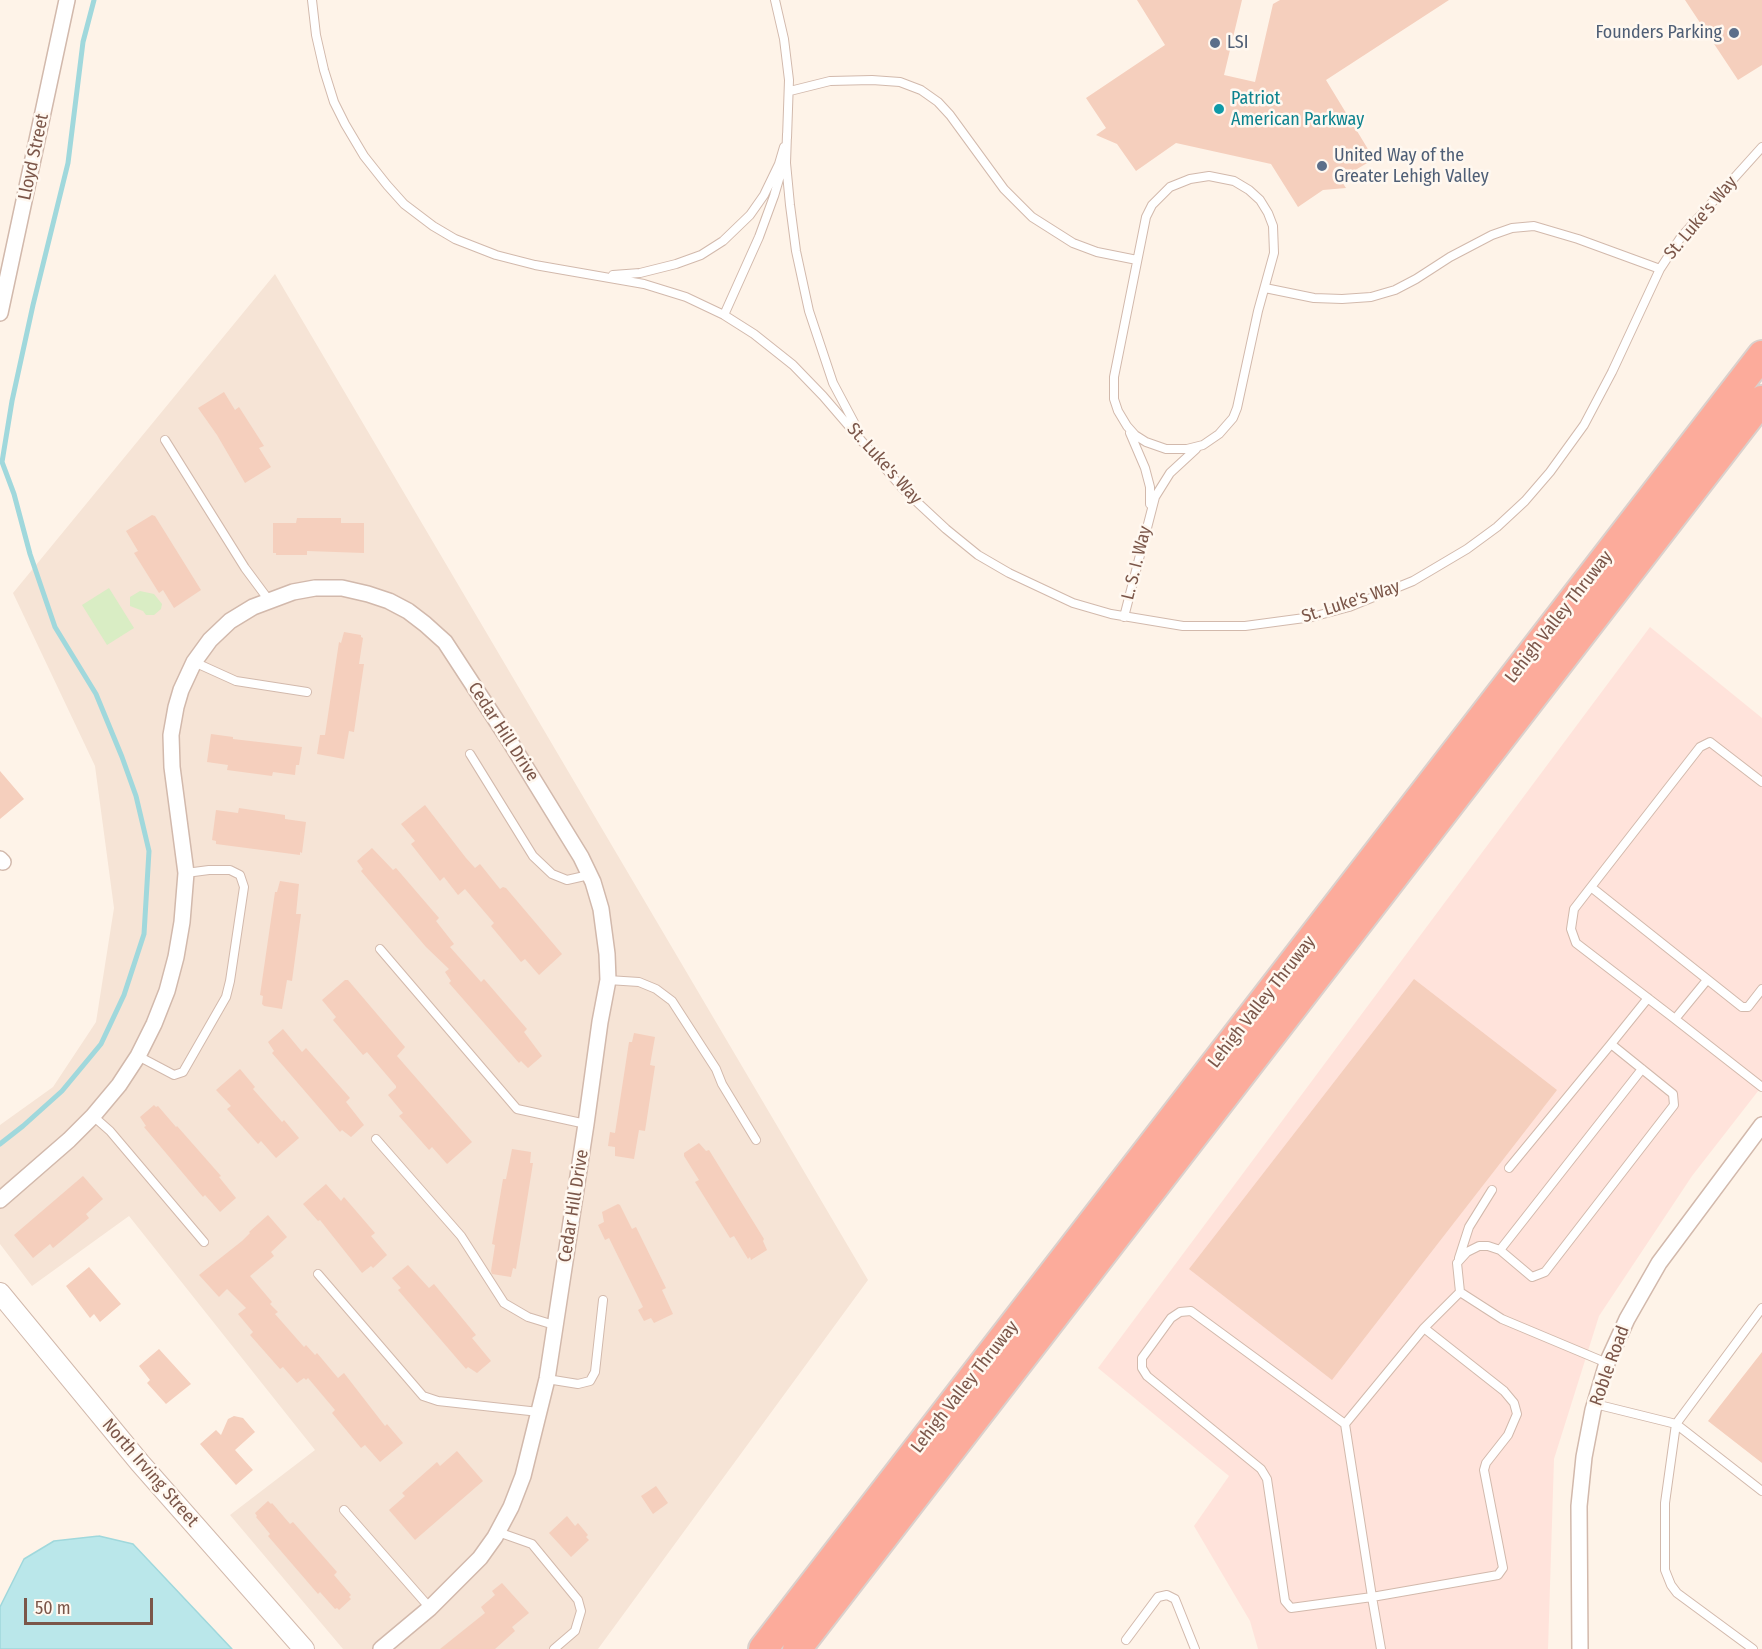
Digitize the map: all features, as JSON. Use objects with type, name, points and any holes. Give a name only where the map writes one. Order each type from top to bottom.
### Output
[{"type":"highway","name":"Lehigh Valley Thruway","points":[[763,1649],[1762,355]]},
{"type":"highway","name":"Lehigh Valley Thruway","points":[[797,1649],[1762,400]]},
{"type":"street","name":"Lloyd Street","points":[[0,313],[67,0]]},
{"type":"street","name":"Cedar Hill Drive","points":[[0,1200],[69,1140],[119,1085],[138,1056],[167,991],[182,922],[186,873],[172,767],[171,735],[181,690],[194,662],[210,640],[230,621],[253,606],[293,591],[315,588],[342,588],[368,594],[389,601],[425,624],[445,642],[581,857],[604,924],[608,980],[547,1379],[523,1476],[511,1508],[480,1558],[430,1608],[381,1649]]},
{"type":"street","name":"Roble Road","points":[[1580,1649],[1579,1506],[1584,1457],[1595,1404],[1607,1364],[1627,1319],[1659,1263],[1762,1125]]},
{"type":"street","name":"North Irving Street","points":[[0,1293],[140,1463],[304,1649]]},
{"type":"lane","name":"St. Luke's Way","points":[[312,0],[318,46],[334,102],[364,156],[404,204],[443,233],[483,251],[524,263],[632,281],[665,290],[724,315],[754,334],[793,365],[823,396],[903,489],[959,541],[992,564],[1073,603],[1124,617],[1183,626],[1245,626],[1312,617],[1359,603],[1392,591],[1422,576],[1467,549],[1511,514],[1563,456],[1593,408],[1660,269],[1681,237],[1762,147]]},
{"type":"lane","points":[[724,315],[753,252],[774,196],[784,161],[790,91],[784,39],[775,0]]},
{"type":"lane","points":[[790,91],[830,81],[872,80],[900,82],[921,90],[938,102],[950,115],[1004,189],[1032,217],[1073,243],[1097,252],[1137,260]]},
{"type":"lane","points":[[590,274],[618,275],[657,270],[701,255],[723,241],[750,215],[770,185],[779,164],[787,134]]},
{"type":"lane","points":[[787,134],[788,182],[794,239],[812,323],[837,392],[863,438],[881,464]]},
{"type":"lane","points":[[1197,177],[1224,178],[1252,192],[1262,203],[1272,222],[1275,248],[1237,408],[1226,427],[1189,454],[1170,473],[1156,493],[1150,508],[1150,487],[1146,472],[1141,456],[1115,402],[1113,386],[1146,217],[1161,194],[1176,184],[1197,177]]},
{"type":"lane","points":[[1265,288],[1314,298],[1371,297],[1395,290],[1492,235],[1512,228],[1534,226],[1578,238],[1660,269]]},
{"type":"lane","points":[[1124,422],[1135,435],[1156,447],[1181,450],[1203,445]]},
{"type":"lane","points":[[165,440],[245,568],[268,599]]},
{"type":"lane","name":"L. S. I. Way","points":[[1124,617],[1150,508]]},
{"type":"lane","points":[[194,662],[236,681],[307,692]]},
{"type":"lane","points":[[1762,782],[1710,742],[1700,747],[1574,909],[1570,929],[1576,943],[1762,1086]]},
{"type":"lane","points":[[470,754],[533,856],[552,874],[567,880],[589,875]]},
{"type":"lane","points":[[138,1056],[174,1075],[183,1072],[226,997],[244,887],[240,875],[230,870],[186,873]]},
{"type":"lane","points":[[1591,887],[1742,1007],[1748,1007],[1762,989]]},
{"type":"lane","points":[[380,949],[517,1109],[586,1124]]},
{"type":"lane","points":[[608,980],[639,982],[656,988],[672,1001],[716,1069],[722,1084],[756,1140]]},
{"type":"lane","points":[[1675,1019],[1707,980]]},
{"type":"lane","points":[[1509,1168],[1648,998]]},
{"type":"lane","points":[[1457,1263],[1467,1252],[1479,1246],[1500,1250],[1532,1277],[1545,1272],[1674,1105],[1673,1094],[1611,1044]]},
{"type":"lane","points":[[1500,1250],[1642,1070]]},
{"type":"lane","points":[[93,1116],[110,1131],[204,1242]]},
{"type":"lane","points":[[376,1139],[461,1236],[504,1303],[528,1317],[554,1325]]},
{"type":"lane","points":[[1460,1292],[1457,1263],[1469,1227],[1492,1190]]},
{"type":"lane","points":[[318,1274],[423,1396],[438,1401],[539,1412]]},
{"type":"lane","points":[[1460,1292],[1502,1319],[1607,1364]]},
{"type":"lane","points":[[1345,1424],[1424,1328],[1460,1292]]},
{"type":"lane","points":[[547,1379],[578,1384],[590,1381],[595,1372],[603,1300]]},
{"type":"lane","points":[[1753,1649],[1677,1593],[1671,1585],[1665,1570],[1665,1503],[1676,1424],[1762,1308]]},
{"type":"lane","points":[[1381,1649],[1372,1597],[1345,1424],[1191,1311],[1180,1312],[1171,1317],[1142,1358],[1142,1368],[1147,1376],[1261,1470],[1267,1479],[1285,1601],[1291,1608],[1372,1597],[1498,1575],[1503,1568],[1484,1470],[1486,1463],[1509,1435],[1517,1414],[1514,1403],[1504,1390],[1424,1328]]},
{"type":"lane","points":[[1595,1404],[1676,1424],[1762,1491]]},
{"type":"lane","points":[[344,1510],[430,1608]]},
{"type":"lane","points":[[498,1532],[532,1544],[578,1600],[580,1611],[575,1631],[554,1649]]},
{"type":"lane","points":[[1126,1640],[1158,1597],[1167,1595],[1175,1599],[1195,1649]]},
{"type":"shaded area","points":[[275,274],[868,1280],[598,1649],[343,1649],[230,1515],[315,1450],[129,1216],[32,1286],[0,1244],[0,1125],[53,1087],[96,1022],[114,908],[95,766],[13,593]]},
{"type":"shaded area","points":[[1650,627],[1762,718],[1762,1086],[1692,1176],[1599,1316],[1554,1459],[1548,1649],[1258,1649],[1250,1621],[1194,1526],[1229,1476],[1098,1368]]},
{"type":"green space","points":[[109,588],[134,628],[107,645],[82,605]]},
{"type":"green space","points":[[140,591],[154,594],[162,604],[161,609],[154,615],[146,615],[143,611],[130,606],[130,597]]},
{"type":"water","points":[[99,1536],[133,1544],[232,1649],[0,1649],[0,1607],[24,1559],[54,1541]]},
{"type":"building","name":"Patriot American Parkway","points":[[1137,0],[1242,0],[1224,75],[1255,82],[1273,4],[1280,0],[1449,0],[1326,80],[1374,159],[1340,179],[1346,188],[1323,190],[1298,207],[1271,164],[1176,143],[1136,171],[1117,144],[1096,135],[1106,128],[1086,98],[1165,45]]},
{"type":"building","name":"Founders Parking","points":[[1685,0],[1762,0],[1762,65],[1738,80]]},
{"type":"building","points":[[224,392],[235,410],[239,407],[264,446],[259,448],[271,467],[245,483],[198,408]]},
{"type":"building","points":[[152,515],[155,516],[201,590],[174,608],[163,590],[159,593],[134,553],[138,551],[126,531]]},
{"type":"building","points":[[297,518],[341,518],[341,523],[364,523],[364,553],[307,551],[307,555],[276,555],[273,553],[273,523],[296,523]]},
{"type":"building","points":[[344,632],[361,635],[363,638],[359,664],[364,664],[354,732],[349,731],[344,759],[317,754],[320,735],[325,735],[339,642],[341,643]]},
{"type":"building","points":[[211,734],[233,737],[233,739],[302,747],[295,775],[273,772],[272,776],[227,770],[228,765],[207,762]]},
{"type":"building","points":[[0,771],[24,799],[0,819]]},
{"type":"building","points":[[425,805],[475,868],[480,864],[500,889],[506,888],[562,954],[539,975],[525,959],[521,962],[491,926],[494,923],[465,889],[458,895],[444,877],[440,881],[411,844],[415,841],[401,824]]},
{"type":"building","points":[[239,808],[285,815],[285,819],[306,822],[302,853],[300,852],[300,855],[216,844],[216,841],[212,840],[216,810],[238,813]]},
{"type":"building","points":[[372,848],[393,870],[396,868],[439,918],[436,921],[454,944],[450,947],[481,982],[484,979],[527,1029],[524,1032],[542,1056],[528,1068],[521,1061],[519,1063],[449,983],[451,981],[445,972],[449,969],[426,947],[361,871],[363,869],[357,861]]},
{"type":"building","points":[[280,881],[299,884],[296,914],[301,914],[292,981],[287,980],[282,1009],[264,1006],[263,996],[260,995],[275,892],[277,892]]},
{"type":"building","points":[[1414,979],[1557,1090],[1332,1380],[1189,1269]]},
{"type":"building","points":[[345,980],[348,980],[405,1047],[397,1056],[472,1142],[447,1164],[432,1147],[429,1150],[399,1116],[403,1113],[388,1095],[396,1086],[367,1052],[363,1055],[333,1020],[336,1017],[322,1000]]},
{"type":"building","points":[[283,1029],[302,1052],[306,1048],[350,1098],[346,1102],[364,1125],[351,1137],[342,1130],[340,1132],[272,1053],[274,1051],[268,1042]]},
{"type":"building","points":[[634,1033],[655,1037],[650,1065],[655,1066],[645,1131],[639,1130],[634,1159],[615,1156],[615,1147],[608,1146],[610,1132],[615,1133],[629,1042],[632,1042]]},
{"type":"building","points":[[240,1069],[255,1087],[253,1089],[299,1138],[276,1158],[261,1141],[258,1144],[227,1109],[231,1106],[216,1090]]},
{"type":"building","points":[[154,1105],[158,1106],[177,1126],[221,1176],[219,1177],[236,1198],[220,1212],[205,1195],[203,1197],[144,1127],[146,1126],[140,1117]]},
{"type":"building","points":[[699,1143],[706,1151],[709,1150],[764,1239],[767,1250],[751,1260],[750,1257],[748,1259],[734,1236],[730,1238],[695,1182],[699,1180],[684,1153]]},
{"type":"building","points":[[512,1149],[531,1152],[530,1163],[533,1163],[516,1269],[513,1268],[511,1277],[492,1274],[491,1271],[495,1245],[492,1244],[503,1179],[506,1179]]},
{"type":"building","points":[[83,1176],[103,1199],[86,1214],[89,1218],[53,1248],[50,1244],[33,1258],[14,1235]]},
{"type":"building","points":[[326,1184],[341,1201],[344,1197],[375,1233],[371,1236],[387,1255],[373,1268],[371,1266],[362,1273],[320,1220],[318,1221],[303,1204]]},
{"type":"building","points":[[618,1204],[632,1229],[636,1227],[666,1288],[662,1290],[673,1314],[654,1323],[651,1318],[644,1321],[638,1310],[643,1307],[609,1238],[605,1240],[598,1225],[604,1222],[602,1212]]},
{"type":"building","points":[[268,1215],[287,1237],[271,1252],[274,1256],[250,1276],[272,1302],[270,1304],[278,1312],[275,1314],[304,1347],[306,1345],[315,1355],[317,1353],[338,1378],[344,1373],[385,1426],[387,1424],[403,1443],[380,1462],[365,1445],[361,1448],[332,1413],[335,1410],[308,1378],[297,1383],[283,1367],[280,1369],[250,1335],[253,1332],[238,1314],[246,1308],[227,1289],[219,1297],[199,1275],[242,1241]]},
{"type":"building","points":[[408,1265],[429,1288],[434,1284],[476,1335],[472,1338],[491,1361],[477,1373],[468,1367],[466,1369],[398,1290],[401,1288],[392,1278]]},
{"type":"building","points":[[89,1267],[121,1304],[100,1322],[94,1314],[90,1318],[66,1286]]},
{"type":"building","points":[[159,1349],[191,1384],[166,1404],[147,1383],[150,1380],[139,1366]]},
{"type":"building","points":[[1762,1352],[1762,1463],[1708,1421]]},
{"type":"building","points":[[234,1416],[243,1418],[255,1432],[235,1450],[253,1470],[236,1485],[200,1444],[216,1430],[221,1435],[228,1419]]},
{"type":"building","points":[[457,1451],[483,1481],[415,1540],[389,1510],[405,1496],[402,1493],[437,1462],[440,1466]]},
{"type":"building","points":[[656,1486],[668,1503],[653,1514],[641,1496]]},
{"type":"building","points":[[268,1501],[290,1524],[293,1522],[337,1572],[334,1575],[351,1595],[349,1597],[351,1599],[339,1610],[335,1609],[320,1592],[318,1594],[268,1536],[270,1534],[255,1513]]},
{"type":"building","points":[[567,1516],[575,1526],[578,1523],[588,1535],[586,1537],[589,1540],[571,1557],[549,1533]]},
{"type":"building","points":[[502,1583],[529,1613],[512,1627],[515,1631],[495,1649],[440,1649],[485,1613],[481,1607],[495,1595],[492,1591]]},
{"type":"waterway","points":[[0,1144],[62,1091],[101,1044],[124,995],[144,934],[149,851],[136,796],[96,694],[55,627],[2,462],[12,401],[33,305],[68,163],[83,42],[94,0]]},
{"type":"place","name":"Founders Parking","points":[[1734,33]]},
{"type":"place","name":"LSI","points":[[1215,43]]},
{"type":"place","name":"Patriot American Parkway","points":[[1219,109]]},
{"type":"place","name":"United Way of the Greater Lehigh Valley","points":[[1322,166]]}]
